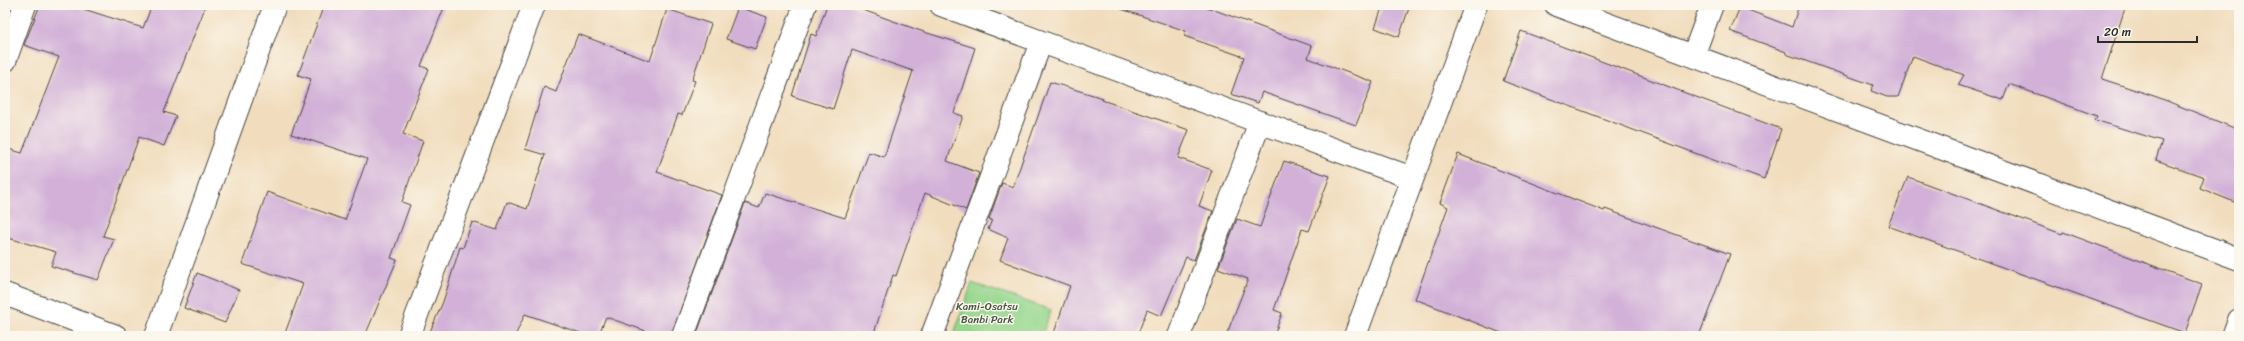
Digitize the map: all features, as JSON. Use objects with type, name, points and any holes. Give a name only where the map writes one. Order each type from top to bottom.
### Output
[{"type":"street","points":[[5,61],[25,5]]},
{"type":"street","points":[[156,336],[275,5]]},
{"type":"street","points":[[409,336],[534,5]]},
{"type":"street","points":[[683,336],[805,5]]},
{"type":"street","points":[[941,5],[1412,178]]},
{"type":"street","points":[[1355,336],[1476,5]]},
{"type":"street","points":[[1556,5],[2239,259]]},
{"type":"street","points":[[1693,56],[1712,5]]},
{"type":"street","points":[[932,336],[1041,42]]},
{"type":"street","points":[[1179,336],[1260,122]]},
{"type":"street","points":[[5,294],[116,336]]},
{"type":"street","points":[[2233,336],[2239,320]]},
{"type":"green space","name":"Kami-Osatsu Banbi Park","points":[[972,283],[1051,310],[1042,336],[953,336]]},
{"type":"building","points":[[40,5],[71,5],[143,28],[152,5],[206,5],[164,112],[176,116],[164,146],[139,137],[103,236],[114,239],[98,280],[51,266],[56,252],[5,237],[5,148],[22,153],[59,57],[24,45]]},
{"type":"building","points":[[324,5],[445,5],[421,66],[429,69],[403,134],[423,141],[402,202],[410,205],[391,258],[397,260],[365,336],[284,336],[303,284],[242,264],[267,192],[345,220],[367,159],[291,134],[311,79],[298,75]]},
{"type":"building","points":[[827,5],[849,5],[921,31],[975,48],[954,113],[963,116],[947,161],[979,173],[966,210],[925,193],[896,276],[893,275],[873,336],[696,336],[745,203],[759,208],[765,193],[845,218],[869,152],[884,157],[913,71],[852,50],[833,109],[792,96],[811,34],[816,36]]},
{"type":"building","points":[[1122,5],[1201,5],[1312,46],[1308,58],[1373,82],[1356,125],[1262,92],[1258,103],[1231,94],[1244,57],[1184,36],[1186,31],[1121,9]]},
{"type":"building","points":[[1383,5],[1410,5],[1399,37],[1375,28]]},
{"type":"building","points":[[1799,5],[2126,5],[2102,79],[2157,97],[2239,130],[2239,204],[2200,188],[2204,177],[2156,160],[2162,141],[2095,120],[2097,116],[2009,84],[2003,100],[1958,85],[1964,75],[1913,56],[1898,97],[1887,97],[1871,91],[1873,85],[1786,54],[1786,52],[1730,31],[1740,7],[1792,27]]},
{"type":"building","points":[[738,7],[767,17],[755,49],[726,39]]},
{"type":"building","points":[[667,9],[711,24],[692,80],[695,81],[682,115],[678,114],[657,172],[722,195],[671,336],[660,336],[606,317],[598,336],[589,336],[525,314],[515,336],[428,336],[443,302],[460,247],[463,248],[472,222],[497,230],[507,202],[527,209],[545,155],[525,149],[544,87],[556,92],[578,34],[650,61]]},
{"type":"building","points":[[1521,31],[1781,129],[1764,179],[1503,81]]},
{"type":"building","points":[[1050,82],[1103,98],[1102,100],[1189,130],[1178,158],[1212,170],[1199,206],[1213,211],[1194,260],[1186,257],[1161,316],[1147,310],[1137,336],[1053,336],[1070,286],[1000,260],[1008,238],[988,229],[992,220],[989,219],[1002,183],[1013,187]]},
{"type":"building","points":[[1458,154],[1604,211],[1605,209],[1730,254],[1699,336],[1509,336],[1415,299],[1448,207],[1440,203]]},
{"type":"building","points":[[1284,161],[1330,176],[1309,231],[1302,229],[1274,310],[1282,313],[1274,336],[1226,336],[1248,279],[1218,268],[1237,219],[1260,227]]},
{"type":"building","points":[[1908,177],[2062,234],[2063,232],[2202,284],[2185,333],[1888,226]]},
{"type":"building","points":[[197,273],[239,290],[225,323],[184,308]]}]
